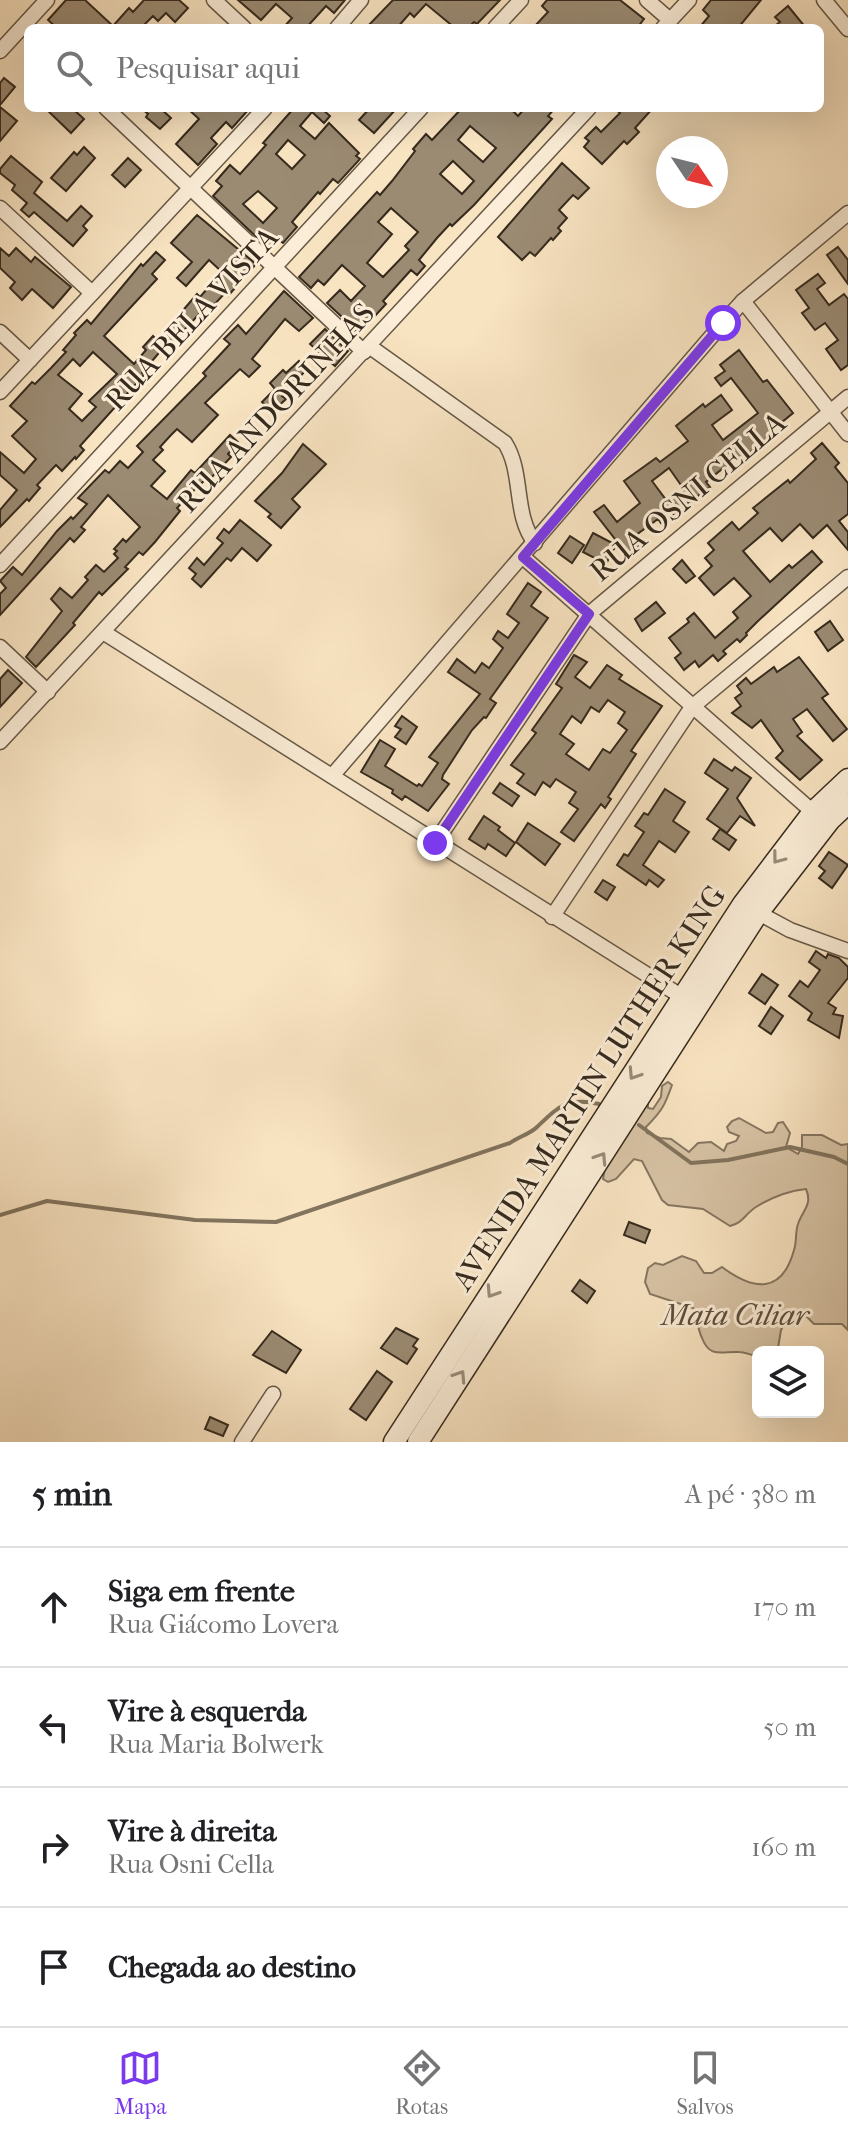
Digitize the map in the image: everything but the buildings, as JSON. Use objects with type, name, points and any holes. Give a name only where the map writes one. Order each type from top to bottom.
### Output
[{"type":"main road","name":"AVENIDA MARTIN LUTHER KING","points":[[418,1442],[750,909],[813,812],[848,779]]},
{"type":"main road","name":"AVENIDA MARTIN LUTHER KING","points":[[394,1442],[684,998],[750,909],[848,803]]},
{"type":"street","points":[[214,0],[240,24]]},
{"type":"street","points":[[340,24],[361,0]]},
{"type":"street","points":[[499,24],[521,0]]},
{"type":"street","points":[[647,0],[667,24],[689,0]]},
{"type":"street","points":[[824,0],[848,29]]},
{"type":"street","points":[[29,24],[41,3]]},
{"type":"street","points":[[0,51],[24,32]]},
{"type":"street","points":[[110,112],[275,268],[366,349],[505,443],[512,459],[525,526],[535,543]]},
{"type":"street","points":[[0,392],[261,112]]},
{"type":"street","name":"RUA BELA VISTA","points":[[0,565],[417,112]]},
{"type":"street","name":"RUA ANDORINHAS","points":[[0,742],[585,112]]},
{"type":"street","points":[[0,208],[92,293]]},
{"type":"street","points":[[332,776],[743,301],[848,213]]},
{"type":"street","points":[[743,301],[848,434]]},
{"type":"street","points":[[0,332],[30,360]]},
{"type":"street","name":"RUA OSNI CELLA","points":[[435,843],[589,614],[848,397]]},
{"type":"street","points":[[523,557],[813,812]]},
{"type":"street","points":[[552,917],[692,707],[848,577]]},
{"type":"street","points":[[103,632],[684,998]]},
{"type":"street","points":[[0,647],[48,692]]},
{"type":"street","points":[[750,909],[790,930],[848,951]]},
{"type":"street","points":[[242,1442],[273,1394]]},
{"type":"green space","name":"Mata Ciliar","points":[[668,1082],[672,1085],[659,1112],[646,1127],[647,1133],[671,1139],[689,1152],[698,1143],[711,1142],[724,1151],[727,1144],[736,1141],[739,1136],[729,1132],[727,1127],[739,1118],[766,1133],[773,1132],[778,1123],[783,1122],[790,1133],[786,1147],[798,1154],[802,1147],[802,1135],[822,1135],[841,1145],[848,1144],[848,1330],[842,1324],[814,1324],[806,1316],[788,1316],[778,1346],[752,1346],[752,1355],[717,1352],[705,1345],[693,1308],[650,1294],[645,1282],[648,1268],[682,1256],[696,1261],[704,1273],[712,1273],[722,1267],[756,1284],[774,1281],[789,1264],[798,1224],[808,1199],[806,1189],[780,1195],[756,1207],[730,1226],[703,1209],[668,1205],[662,1200],[642,1161],[634,1159],[616,1179],[608,1182],[603,1179],[609,1157],[620,1137],[648,1101],[648,1108],[653,1109],[661,1097],[662,1086]]},
{"type":"waterway","points":[[0,1215],[47,1201],[195,1220],[276,1222],[510,1143],[564,1105],[579,1102],[599,1104]]},
{"type":"waterway","points":[[639,1125],[691,1163],[728,1160],[790,1147],[834,1157],[848,1164]]},
{"type":"route","points":[[435,843],[589,614],[523,557],[723,323]]}]
